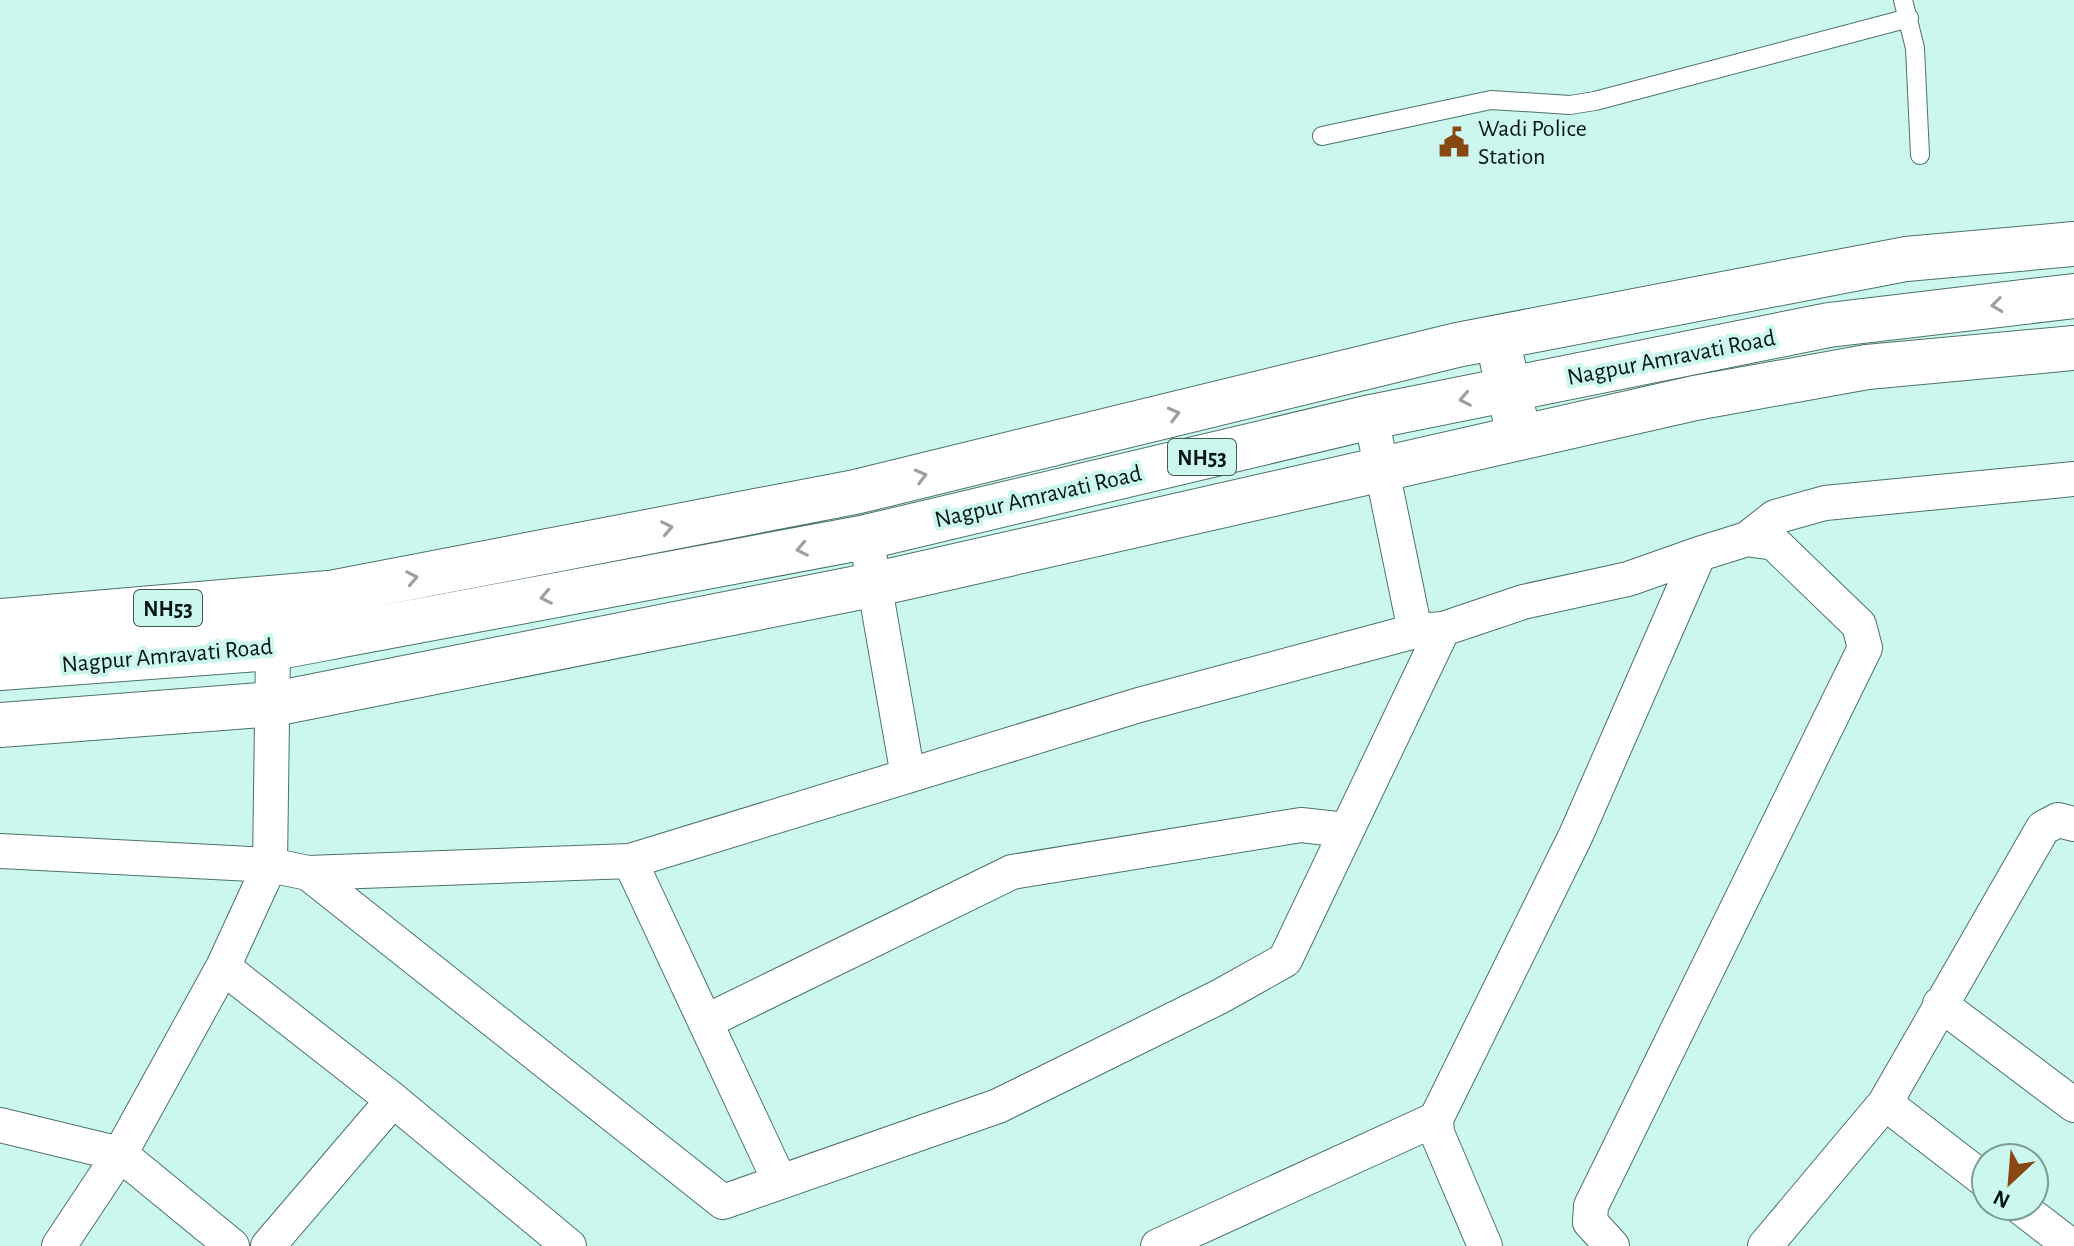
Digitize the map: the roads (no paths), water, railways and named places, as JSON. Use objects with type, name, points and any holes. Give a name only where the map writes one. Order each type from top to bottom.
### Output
[{"type":"main road","name":"Nagpur Amravati Road","points":[[0,621],[335,592],[855,492],[1497,338],[1906,259],[2074,244]]},
{"type":"main road","name":"Nagpur Amravati Road","points":[[0,668],[270,635],[332,637],[866,537],[1371,417],[1829,325],[2074,296]]},
{"type":"main road","points":[[1497,338],[1519,436]]},
{"type":"main road","points":[[0,725],[274,704],[872,585],[1382,466],[1710,395],[1867,367],[2074,348]]},
{"type":"main road","name":"Nagpur Amravati Road","points":[[270,635],[335,592]]},
{"type":"main road","points":[[0,644],[270,635]]},
{"type":"street","points":[[308,873],[723,1202],[998,1106],[1219,997],[1285,960],[1346,830],[1429,630],[1371,417]]},
{"type":"street","points":[[0,851],[270,865],[308,873],[630,861],[1139,705],[1429,630],[1523,602],[1628,579],[1747,539],[1775,517],[1825,503],[2074,479]]},
{"type":"street","points":[[866,537],[908,776]]},
{"type":"street","points":[[1612,1246],[1590,1222],[1591,1206],[1865,648],[1859,625],[1774,543],[1747,539]]},
{"type":"street","points":[[1485,1246],[1437,1133],[1436,1119],[1576,835],[1699,554]]},
{"type":"street","points":[[59,1246],[120,1154],[223,967],[270,865],[274,704],[270,635]]},
{"type":"street","points":[[1773,1243],[1885,1103],[2043,828],[2058,820],[2074,824]]},
{"type":"street","points":[[705,1022],[1012,872],[1301,825],[1346,830]]},
{"type":"street","points":[[630,861],[780,1182]]},
{"type":"street","points":[[223,967],[393,1100],[569,1246]]},
{"type":"street","points":[[1940,1004],[2074,1105]]},
{"type":"street","points":[[268,1246],[393,1100]]},
{"type":"street","points":[[1885,1103],[1970,1169]]},
{"type":"street","points":[[1158,1246],[1436,1119]]},
{"type":"street","points":[[0,1125],[120,1154],[232,1246]]},
{"type":"street","points":[[2040,1222],[2071,1246]]},
{"type":"lane","points":[[1322,136],[1491,100],[1570,105],[1595,101],[1906,9],[1915,48],[1920,155]]},
{"type":"place","name":"Wadi Police Station","points":[[1454,142]]}]
